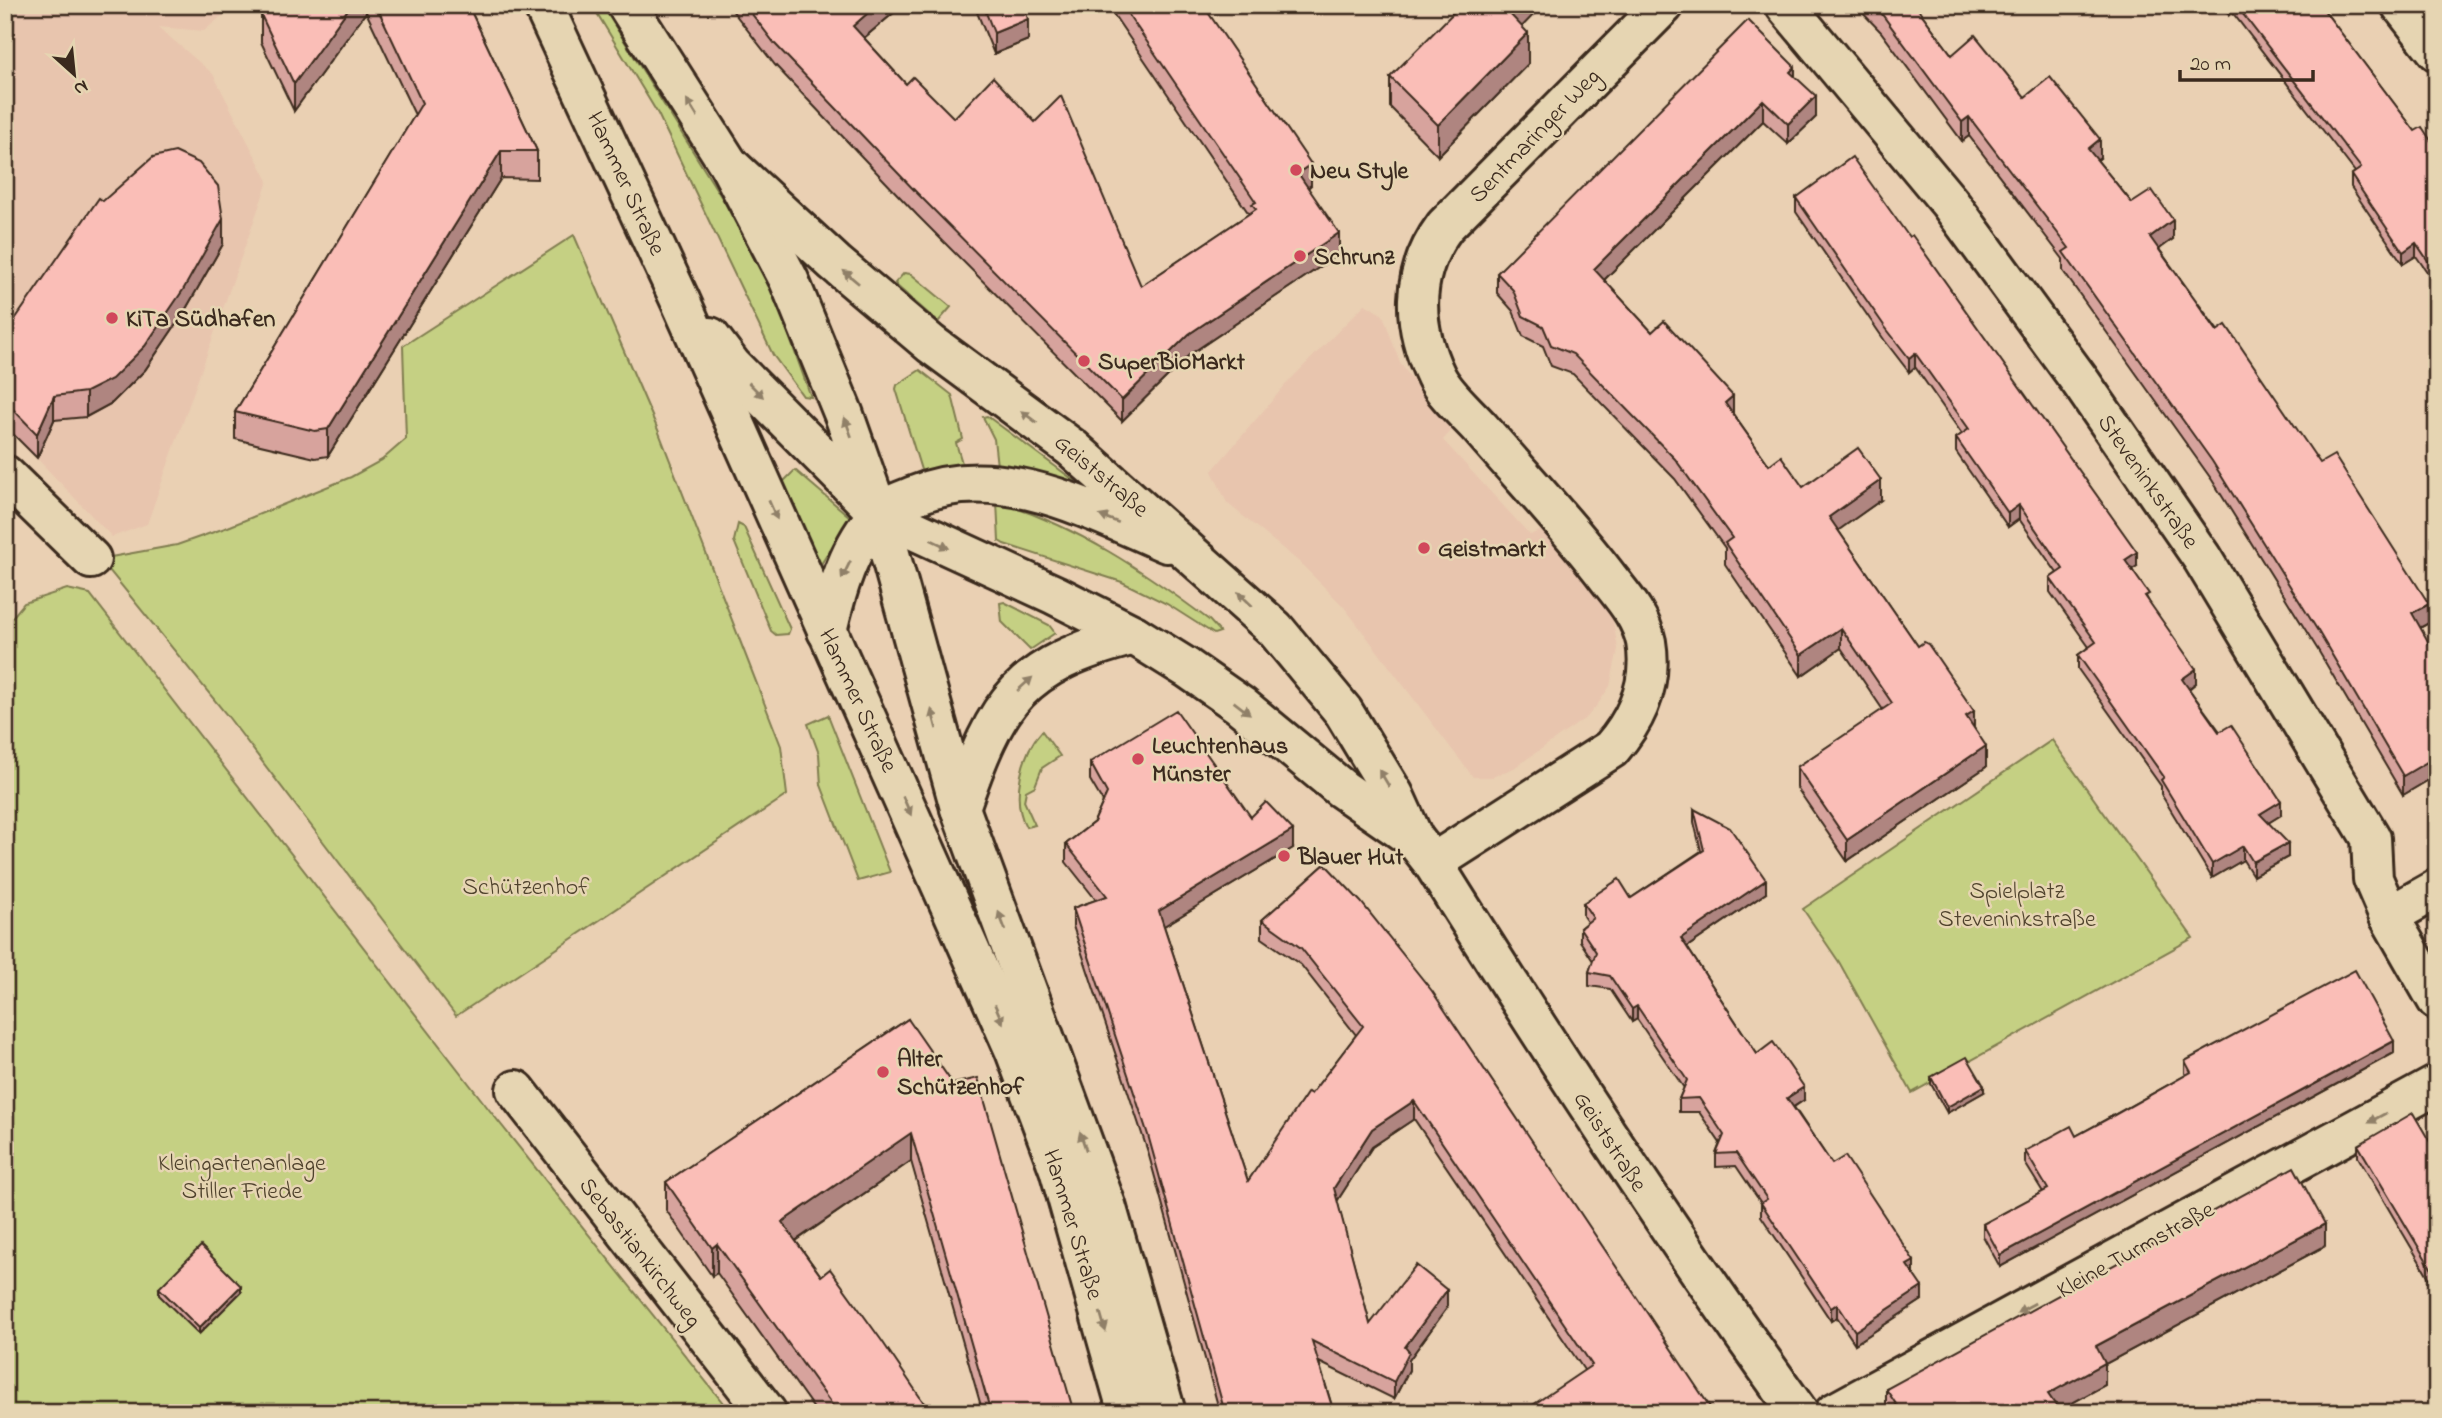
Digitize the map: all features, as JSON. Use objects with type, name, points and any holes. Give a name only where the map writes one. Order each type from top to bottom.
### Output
[{"type":"street","name":"Hammer Straße","points":[[543,5],[680,300],[958,919],[1038,1108],[1059,1169],[1128,1413]]},
{"type":"street","name":"Hammer Straße","points":[[627,5],[729,165],[789,280],[844,415],[879,514],[960,808],[1106,1205],[1166,1413]]},
{"type":"street","name":"Sentmaringer Weg","points":[[1423,851],[1611,750],[1629,728],[1643,697],[1648,670],[1646,642],[1637,617],[1577,535],[1437,378],[1418,322],[1420,274],[1428,249],[1445,226],[1664,5]]},
{"type":"street","name":"Steveninkstraße","points":[[1786,5],[1949,202],[2080,381],[2202,558],[2371,838],[2373,879],[2389,916],[2437,1000]]},
{"type":"street","points":[[2401,5],[2437,51]]},
{"type":"street","name":"Geiststraße","points":[[729,165],[835,263],[931,344],[1072,448],[1275,629],[1320,679],[1343,711],[1394,795],[1423,851],[1622,1158],[1721,1305],[1799,1413]]},
{"type":"street","name":"Geiststraße","points":[[680,300],[732,366],[879,514],[1134,635],[1240,705],[1423,851]]},
{"type":"street","points":[[5,475],[91,559]]},
{"type":"street","points":[[827,631],[836,591],[879,514],[921,493],[950,486],[1007,484],[1063,501],[1194,555]]},
{"type":"street","points":[[960,808],[991,731],[1014,694],[1041,670],[1084,648],[1134,635]]},
{"type":"street","points":[[2389,916],[2437,889]]},
{"type":"street","name":"Kleine Turmstraße","points":[[1833,1413],[2437,1085]]},
{"type":"street","name":"Sebastiankirchweg","points":[[516,1090],[767,1413]]},
{"type":"shaded area","name":"KiTa Südhafen","points":[[5,5],[235,5],[204,31],[158,27],[213,74],[268,181],[147,524],[112,537],[5,425]]},
{"type":"shaded area","name":"Geistmarkt","points":[[1365,304],[1383,315],[1400,363],[1451,431],[1443,440],[1530,535],[1547,528],[1611,610],[1618,649],[1610,686],[1598,704],[1587,717],[1514,768],[1492,777],[1473,777],[1344,607],[1298,561],[1227,503],[1212,471],[1287,383]]},
{"type":"green space","points":[[592,5],[602,5],[730,211],[775,297],[811,397],[803,396],[773,355],[658,114]]},
{"type":"green space","name":"Schützenhof","points":[[574,235],[658,430],[781,746],[787,795],[456,1016],[226,714],[100,559],[177,545],[351,477],[382,460],[406,439],[403,346]]},
{"type":"green space","points":[[904,273],[911,274],[951,307],[938,322],[897,286],[895,283]]},
{"type":"green space","points":[[920,370],[952,395],[963,439],[956,443],[962,463],[959,467],[922,473],[896,389],[897,385]]},
{"type":"green space","points":[[987,416],[1075,481],[1075,487],[997,466],[994,439],[983,417]]},
{"type":"green space","points":[[795,470],[850,517],[820,566],[781,484]]},
{"type":"green space","points":[[997,502],[1054,523],[1108,551],[1209,620],[1220,632],[1214,634],[1167,604],[1122,582],[1004,544],[999,541]]},
{"type":"green space","points":[[738,524],[744,527],[790,629],[788,634],[776,635],[771,631],[734,541]]},
{"type":"green space","name":"Kleingartenanlage Stiller Friede","points":[[67,589],[90,594],[491,1112],[731,1413],[5,1413],[5,626],[24,603]]},
{"type":"green space","points":[[1004,602],[1049,625],[1055,633],[1030,650],[1002,622],[1000,603]]},
{"type":"green space","points":[[828,715],[890,872],[858,881],[821,785],[819,754],[808,724]]},
{"type":"green space","points":[[1042,731],[1060,756],[1042,768],[1035,786],[1026,791],[1024,801],[1035,825],[1026,827],[1019,804],[1020,777],[1029,751]]},
{"type":"green space","name":"Spielplatz Steveninkstraße","points":[[2052,740],[2193,938],[1912,1093],[1839,962],[1803,909]]},
{"type":"building","points":[[273,5],[351,5],[294,84],[261,15]]},
{"type":"building","points":[[376,5],[468,5],[537,151],[501,151],[328,429],[315,431],[235,412],[422,103]]},
{"type":"building","points":[[745,5],[877,5],[853,26],[906,84],[913,77],[954,118],[993,77],[1035,122],[1061,96],[1141,286],[1256,209],[1252,204],[1256,202],[1122,5],[1203,5],[1311,164],[1298,173],[1339,233],[1189,334],[1122,400],[917,193],[775,44]]},
{"type":"building","points":[[983,5],[1023,5],[1028,19],[994,33]]},
{"type":"building","points":[[1461,5],[1513,5],[1507,11],[1528,33],[1438,125],[1390,77]]},
{"type":"building","points":[[1873,5],[1915,5],[1952,55],[1975,35],[2025,97],[2050,77],[2100,139],[2088,149],[2132,203],[2152,190],[2173,220],[2150,237],[2217,331],[2226,325],[2320,463],[2334,455],[2429,604],[2412,613],[2437,657],[2437,756],[2403,776],[2318,631],[2212,461],[2063,252],[2069,248],[1969,117],[1962,122]]},
{"type":"building","points":[[2236,5],[2320,5],[2415,131],[2422,127],[2437,150],[2437,274],[2416,243],[2403,252],[2351,175],[2361,168]]},
{"type":"building","points":[[1748,20],[1795,67],[1790,72],[1816,96],[1788,124],[1763,100],[1594,269],[1652,332],[1664,321],[1733,396],[1725,403],[1769,465],[1781,456],[1803,487],[1858,448],[1881,480],[1829,517],[1918,646],[1924,642],[1928,644],[1974,711],[1966,716],[1986,746],[1847,840],[1797,767],[1892,703],[1841,628],[1801,655],[1725,543],[1732,538],[1675,459],[1573,354],[1551,345],[1543,326],[1523,316],[1513,290],[1497,273]]},
{"type":"building","points":[[175,152],[199,163],[218,186],[223,219],[183,290],[145,346],[112,379],[86,392],[54,396],[37,434],[5,401],[5,316],[9,328],[99,198],[103,201],[153,157]]},
{"type":"building","points":[[1852,157],[1909,237],[1912,235],[2137,552],[2125,560],[2149,594],[2145,596],[2196,669],[2182,679],[2219,732],[2231,725],[2281,801],[2260,814],[2288,843],[2253,862],[2243,846],[2212,864],[2161,780],[2164,777],[2078,655],[2096,642],[2050,578],[2063,569],[2019,505],[2008,513],[1956,438],[1969,429],[1915,353],[1909,358],[1885,327],[1796,198]]},
{"type":"building","points":[[1176,710],[1251,817],[1266,802],[1293,830],[1159,911],[1248,1181],[1308,1092],[1311,1094],[1363,1026],[1301,948],[1262,920],[1325,864],[1361,902],[1432,991],[1714,1413],[1521,1413],[1592,1365],[1414,1101],[1372,1129],[1334,1188],[1370,1324],[1416,1265],[1447,1290],[1405,1347],[1409,1352],[1394,1382],[1312,1341],[1334,1413],[1225,1413],[1148,1135],[1073,908],[1107,896],[1066,844],[1094,822],[1107,793],[1090,762]]},
{"type":"building","points":[[1694,809],[1730,828],[1766,880],[1681,938],[1757,1054],[1773,1042],[1804,1087],[1787,1098],[1832,1164],[1845,1156],[1914,1261],[1907,1265],[1922,1287],[1855,1331],[1837,1304],[1831,1308],[1761,1203],[1767,1199],[1736,1153],[1716,1154],[1724,1135],[1699,1098],[1679,1099],[1687,1080],[1637,1006],[1632,1009],[1610,976],[1589,972],[1596,952],[1580,928],[1593,918],[1583,903],[1619,879],[1631,898],[1704,850]]},
{"type":"building","points":[[2355,970],[2394,1041],[2000,1255],[1983,1224],[2048,1189],[2025,1151],[2071,1126],[2076,1136],[2109,1118],[2191,1072],[2185,1061]]},
{"type":"building","points":[[908,1019],[953,1084],[978,1078],[1074,1413],[991,1413],[911,1133],[782,1222],[821,1276],[830,1269],[882,1341],[928,1413],[838,1413],[717,1244],[712,1248],[666,1182]]},
{"type":"building","points":[[1967,1057],[1984,1086],[1947,1107],[1931,1077]]},
{"type":"building","points":[[2413,1113],[2437,1154],[2437,1278],[2358,1145]]},
{"type":"building","points":[[2294,1167],[2325,1224],[2096,1346],[2105,1363],[2048,1394],[2061,1413],[1902,1413],[1886,1389]]},
{"type":"building","points":[[201,1246],[241,1286],[199,1328],[159,1288]]},
{"type":"place","name":"Neu Style","points":[[1296,170]]},
{"type":"place","name":"Schrunz","points":[[1300,256]]},
{"type":"place","name":"KiTa Südhafen","points":[[112,318]]},
{"type":"place","name":"SuperBioMarkt","points":[[1084,361]]},
{"type":"place","name":"Geistmarkt","points":[[1424,548]]},
{"type":"place","name":"Leuchtenhaus Münster","points":[[1138,759]]},
{"type":"place","name":"Blauer Hut","points":[[1284,856]]},
{"type":"place","name":"Alter Schützenhof","points":[[883,1072]]}]
